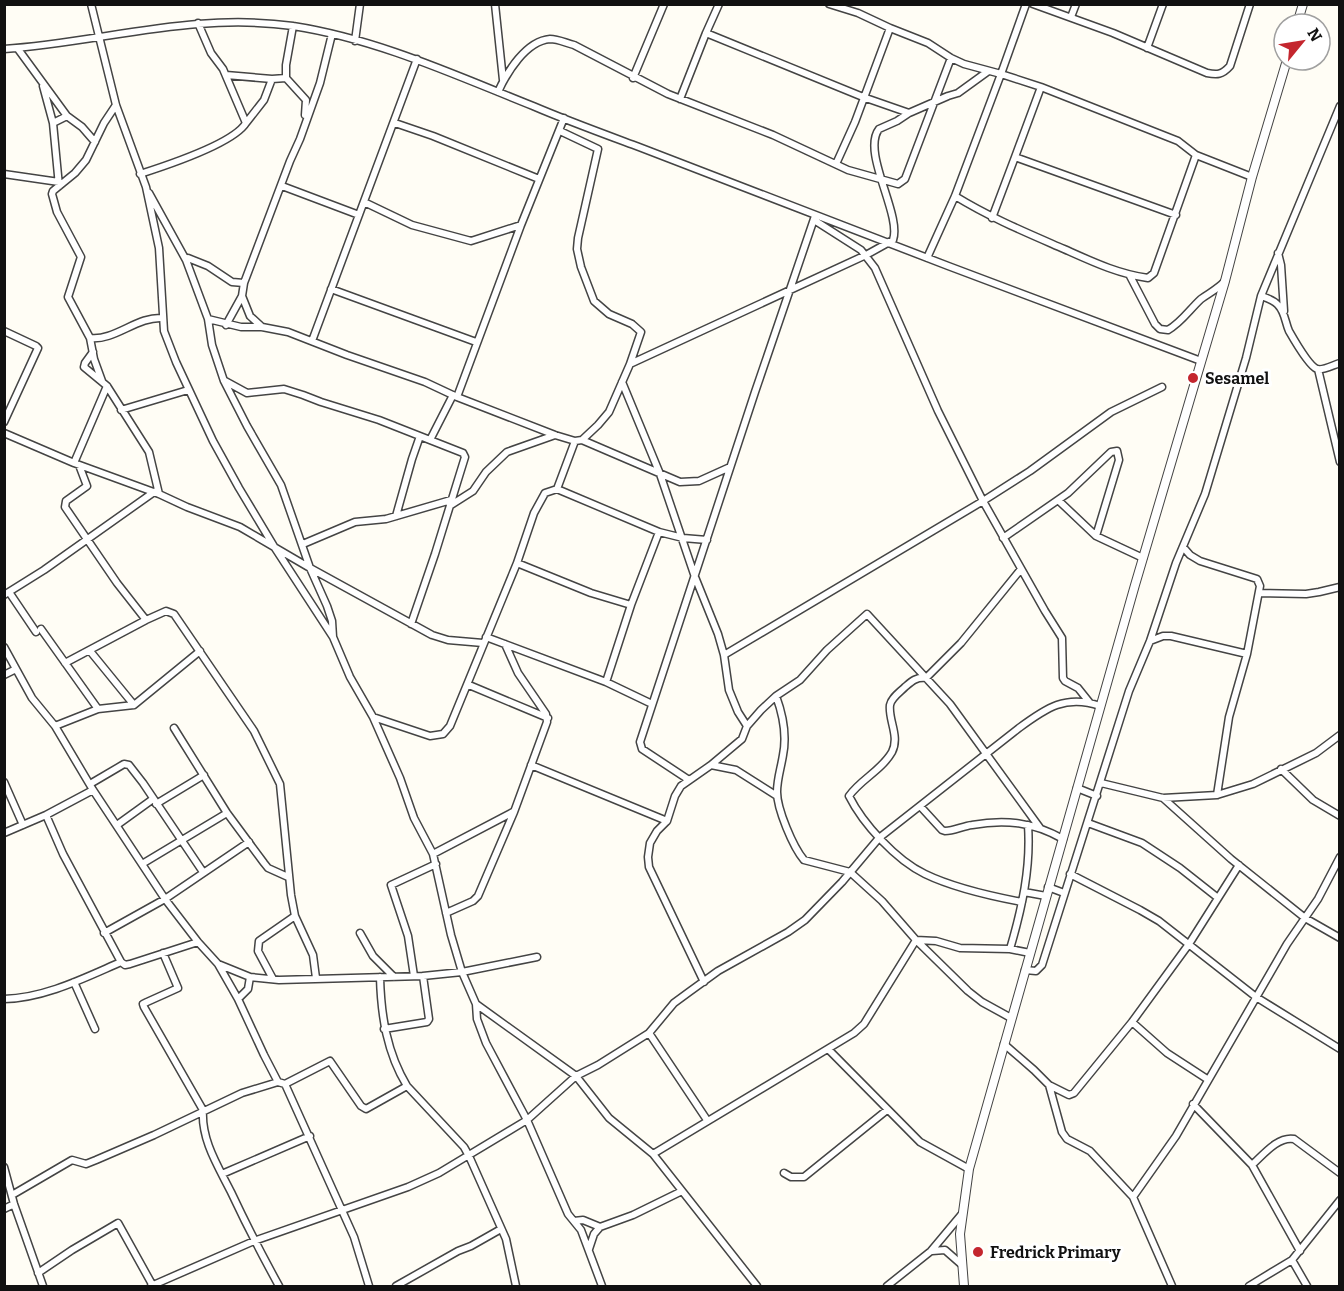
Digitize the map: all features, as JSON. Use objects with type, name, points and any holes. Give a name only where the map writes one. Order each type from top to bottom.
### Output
[{"type":"street","points":[[91,4],[116,105],[140,174],[186,260],[208,319],[212,345],[224,381],[281,485],[310,568],[327,606],[332,621],[333,638]]},
{"type":"street","points":[[355,41],[360,4]]},
{"type":"street","points":[[495,4],[503,81]]},
{"type":"street","points":[[633,78],[664,4]]},
{"type":"street","points":[[680,99],[719,4]]},
{"type":"street","points":[[829,4],[858,13],[928,43],[951,58],[987,72],[1001,74],[1041,87],[1178,141],[1197,155],[1252,177]]},
{"type":"street","points":[[927,258],[955,196],[1026,4]]},
{"type":"street","points":[[1033,4],[1217,75],[1224,73],[1230,66],[1250,4]]},
{"type":"street","points":[[1071,17],[1076,4]]},
{"type":"street","points":[[1147,48],[1163,4]]},
{"type":"street","points":[[4,50],[198,23],[238,21],[293,26],[332,34],[417,59],[814,218],[888,243],[1201,361]]},
{"type":"street","points":[[198,23],[212,53],[226,75],[246,123]]},
{"type":"street","points":[[293,26],[286,78],[306,100],[305,120]]},
{"type":"street","points":[[836,164],[855,122],[890,28]]},
{"type":"street","points":[[706,33],[863,97],[909,113]]},
{"type":"street","points":[[226,325],[242,296],[244,284],[320,83],[332,34]]},
{"type":"street","points":[[498,92],[512,64],[521,55],[549,39],[574,45],[633,78],[772,135],[848,170],[898,184],[904,179],[951,58]]},
{"type":"street","points":[[18,49],[67,116],[82,127],[95,142]]},
{"type":"street","points":[[312,341],[417,59]]},
{"type":"street","points":[[630,364],[888,243],[894,235],[894,225],[880,180],[875,149],[876,131],[909,113],[958,93],[987,72]]},
{"type":"street","points":[[964,1287],[960,1234],[969,1169],[1024,970],[1225,281],[1252,177],[1283,72]]},
{"type":"street","points":[[226,75],[286,78]]},
{"type":"street","points":[[140,174],[196,154],[235,136],[264,100],[272,79]]},
{"type":"street","points":[[41,80],[53,123],[59,184]]},
{"type":"street","points":[[992,218],[1041,87]]},
{"type":"street","points":[[116,105],[104,123],[86,160],[75,173],[59,184],[52,194],[57,212],[81,257],[68,297],[90,338],[104,383],[151,457],[157,493]]},
{"type":"street","points":[[1024,970],[1036,971],[1042,965],[1129,691],[1205,494],[1262,296],[1340,106]]},
{"type":"street","points":[[53,123],[67,116]]},
{"type":"street","points":[[430,440],[455,396],[564,118]]},
{"type":"street","points":[[395,123],[539,179]]},
{"type":"street","points":[[1332,123],[1340,127]]},
{"type":"street","points":[[557,489],[578,440],[598,426],[609,412],[641,332],[632,324],[609,314],[594,301],[587,286],[577,249],[598,149],[560,131]]},
{"type":"street","points":[[955,196],[992,218],[1131,276],[1148,278],[1154,273],[1197,155]]},
{"type":"street","points":[[1016,157],[1176,214]]},
{"type":"street","points":[[4,174],[59,184]]},
{"type":"street","points":[[282,186],[359,215]]},
{"type":"street","points":[[146,187],[159,248],[164,331],[188,390],[213,441],[275,548],[333,638],[350,677],[374,717],[414,818],[433,855],[462,972],[476,1004],[477,1019],[486,1043],[527,1120],[568,1214],[587,1243],[602,1287]]},
{"type":"street","points":[[364,202],[412,225],[471,241],[521,225]]},
{"type":"street","points":[[814,218],[866,255],[875,268],[938,411],[983,501],[1062,638],[1063,678],[1077,688],[1090,703]]},
{"type":"street","points":[[689,780],[639,746],[814,218]]},
{"type":"street","points":[[1278,254],[1281,265],[1284,314],[1296,342],[1314,367],[1318,369],[1340,462]]},
{"type":"street","points":[[186,260],[188,258],[201,263],[225,278],[244,284]]},
{"type":"street","points":[[1131,276],[1155,324],[1160,329],[1168,330],[1200,300],[1225,281]]},
{"type":"street","points":[[332,289],[476,342]]},
{"type":"street","points":[[242,296],[250,316],[262,327]]},
{"type":"street","points":[[1262,296],[1276,302],[1284,314]]},
{"type":"street","points":[[90,338],[100,339],[152,317],[163,318]]},
{"type":"street","points":[[208,319],[226,325],[262,327],[288,332],[425,382],[555,435],[578,440],[680,482],[693,483],[730,467]]},
{"type":"street","points":[[4,331],[38,348],[4,422]]},
{"type":"street","points":[[93,352],[84,367],[104,383]]},
{"type":"street","points":[[1318,369],[1340,363]]},
{"type":"street","points":[[224,381],[247,393],[284,389],[379,420],[460,450],[465,457],[411,624]]},
{"type":"street","points":[[622,382],[660,474],[695,577],[718,634],[724,655],[729,690],[747,726]]},
{"type":"street","points":[[104,383],[76,464],[87,486],[64,503],[86,539],[146,620]]},
{"type":"street","points":[[724,655],[983,501],[1030,471],[1112,412],[1161,387]]},
{"type":"street","points":[[121,410],[188,390]]},
{"type":"street","points":[[4,433],[76,464],[157,493],[240,527],[432,635],[448,640],[485,640],[505,644],[606,681],[652,704]]},
{"type":"street","points":[[303,544],[355,522],[386,519],[451,503],[473,490],[486,472],[507,452],[555,435]]},
{"type":"street","points":[[396,516],[411,459],[420,436]]},
{"type":"street","points":[[1004,538],[1058,500],[1111,452],[1117,451],[1119,460],[1096,536]]},
{"type":"street","points":[[374,717],[430,736],[443,734],[450,726],[469,685],[542,496],[548,491],[557,489],[659,532],[683,538],[707,540]]},
{"type":"street","points":[[98,709],[65,663],[7,593],[157,493]]},
{"type":"street","points":[[1058,500],[1096,536],[1143,558]]},
{"type":"street","points":[[606,681],[631,605],[659,532]]},
{"type":"street","points":[[1183,547],[1200,561],[1257,579],[1260,586],[1254,626],[1229,717],[1217,795]]},
{"type":"street","points":[[517,563],[591,593],[631,605]]},
{"type":"street","points":[[1021,569],[961,643],[926,678],[915,679],[893,700],[890,706],[895,745],[880,768],[849,796],[856,809],[879,838],[924,874],[981,893],[1022,902]]},
{"type":"street","points":[[1260,593],[1306,594],[1340,587]]},
{"type":"street","points":[[65,663],[166,611],[174,614],[254,731],[274,771],[282,794],[288,877],[295,916],[313,955],[316,978]]},
{"type":"street","points":[[704,982],[649,867],[650,843],[667,821],[675,796],[681,786],[742,739],[747,726],[755,716],[776,696],[800,680],[827,650],[867,614],[950,704],[1040,828]]},
{"type":"street","points":[[1150,641],[1163,636],[1171,636],[1247,654]]},
{"type":"street","points":[[505,644],[518,673],[548,718]]},
{"type":"street","points":[[4,647],[32,698],[56,726],[91,787],[165,899],[218,964],[238,999],[264,1055],[282,1083],[310,1136],[354,1236],[369,1287]]},
{"type":"street","points":[[90,651],[134,705]]},
{"type":"street","points":[[56,726],[98,709],[134,705],[200,651]]},
{"type":"street","points":[[4,675],[16,669]]},
{"type":"street","points":[[469,685],[548,718]]},
{"type":"street","points":[[776,696],[785,729],[777,796],[794,845],[804,860],[850,872],[882,901],[916,940],[968,991],[982,1002],[1011,1018]]},
{"type":"street","points":[[38,1273],[118,1223],[152,1286],[254,1241],[343,1211],[439,1173],[527,1120],[576,1076],[649,1034],[674,1003],[744,956],[805,920],[879,838],[1039,713],[1059,702],[1090,703],[1100,706]]},
{"type":"street","points":[[446,913],[473,901],[478,896],[514,812],[548,718]]},
{"type":"street","points":[[174,728],[227,813],[266,866],[288,877]]},
{"type":"street","points":[[1101,783],[1163,798],[1217,795],[1245,788],[1316,753],[1340,735]]},
{"type":"street","points":[[4,833],[46,815],[126,764],[143,783],[203,872]]},
{"type":"street","points":[[531,765],[667,821]]},
{"type":"street","points":[[711,765],[736,770],[777,796]]},
{"type":"street","points":[[1281,769],[1313,800],[1340,816]]},
{"type":"street","points":[[117,825],[154,801],[204,775]]},
{"type":"street","points":[[4,782],[22,825]]},
{"type":"street","points":[[1077,788],[1097,796]]},
{"type":"street","points":[[1163,798],[1239,865],[1305,918],[1340,938]]},
{"type":"street","points":[[920,806],[945,831],[995,821],[1046,829],[1062,839]]},
{"type":"street","points":[[433,855],[514,812]]},
{"type":"street","points":[[142,864],[227,813]]},
{"type":"street","points":[[46,815],[63,854],[121,962],[127,965],[198,942]]},
{"type":"street","points":[[1088,823],[1143,843],[1218,898]]},
{"type":"street","points":[[1010,949],[1029,868],[1028,825]]},
{"type":"street","points":[[104,933],[165,899],[249,842]]},
{"type":"street","points":[[1133,1197],[1176,1136],[1256,997],[1318,899],[1340,857]]},
{"type":"street","points":[[414,976],[408,936],[391,885],[436,864]]},
{"type":"street","points":[[1004,1044],[1049,1085],[1069,1095],[1074,1094],[1132,1022],[1189,944],[1239,865]]},
{"type":"street","points":[[1070,874],[1140,910],[1189,944],[1256,997],[1340,1049]]},
{"type":"street","points":[[1048,887],[1064,893]]},
{"type":"street","points":[[1024,892],[1046,896]]},
{"type":"street","points":[[273,979],[258,951],[259,941],[295,916]]},
{"type":"street","points":[[360,933],[373,957],[394,977]]},
{"type":"street","points":[[916,940],[936,941],[960,948],[1010,949],[1029,953]]},
{"type":"street","points":[[653,1154],[854,1033],[864,1024],[916,940]]},
{"type":"street","points":[[163,953],[178,988],[143,1004],[203,1110],[209,1147],[279,1287]]},
{"type":"street","points":[[218,964],[250,977],[273,979],[394,977],[462,972],[537,957]]},
{"type":"street","points":[[4,999],[31,996],[74,982],[121,962]]},
{"type":"street","points":[[384,1029],[427,1022],[429,1019],[423,976]]},
{"type":"street","points":[[238,999],[248,989],[250,977]]},
{"type":"street","points":[[380,977],[384,1029],[397,1066],[407,1086],[469,1156],[506,1239],[516,1287]]},
{"type":"street","points":[[74,982],[95,1029]]},
{"type":"street","points":[[476,1004],[576,1076],[609,1118],[653,1154],[757,1287]]},
{"type":"street","points":[[1132,1022],[1167,1053],[1207,1079]]},
{"type":"street","points":[[649,1034],[707,1120]]},
{"type":"street","points":[[828,1050],[920,1142],[969,1169]]},
{"type":"street","points":[[12,1195],[72,1160],[86,1164],[242,1093],[282,1083],[330,1061],[361,1106],[366,1109],[407,1086]]},
{"type":"street","points":[[1049,1085],[1062,1132],[1067,1139],[1090,1151],[1133,1197],[1172,1287]]},
{"type":"street","points":[[1193,1104],[1252,1165],[1300,1251]]},
{"type":"street","points":[[784,1173],[791,1177],[804,1177],[887,1110]]},
{"type":"street","points":[[222,1174],[310,1136]]},
{"type":"street","points":[[1252,1165],[1275,1144],[1294,1138],[1340,1173]]},
{"type":"street","points":[[4,1167],[14,1204],[44,1287]]},
{"type":"street","points":[[589,1253],[591,1241],[600,1227],[633,1215],[682,1191]]},
{"type":"street","points":[[1249,1287],[1292,1260],[1340,1200]]},
{"type":"street","points":[[4,1209],[14,1204]]},
{"type":"street","points":[[887,1287],[931,1251],[962,1214]]},
{"type":"street","points":[[574,1221],[583,1220],[600,1227]]},
{"type":"street","points":[[396,1287],[501,1229]]},
{"type":"street","points":[[931,1251],[945,1250],[962,1264]]},
{"type":"street","points":[[1292,1260],[1307,1287]]},
{"type":"place","name":"Sesamel","points":[[1193,378]]},
{"type":"place","name":"Fredrick Primary","points":[[978,1252]]}]
